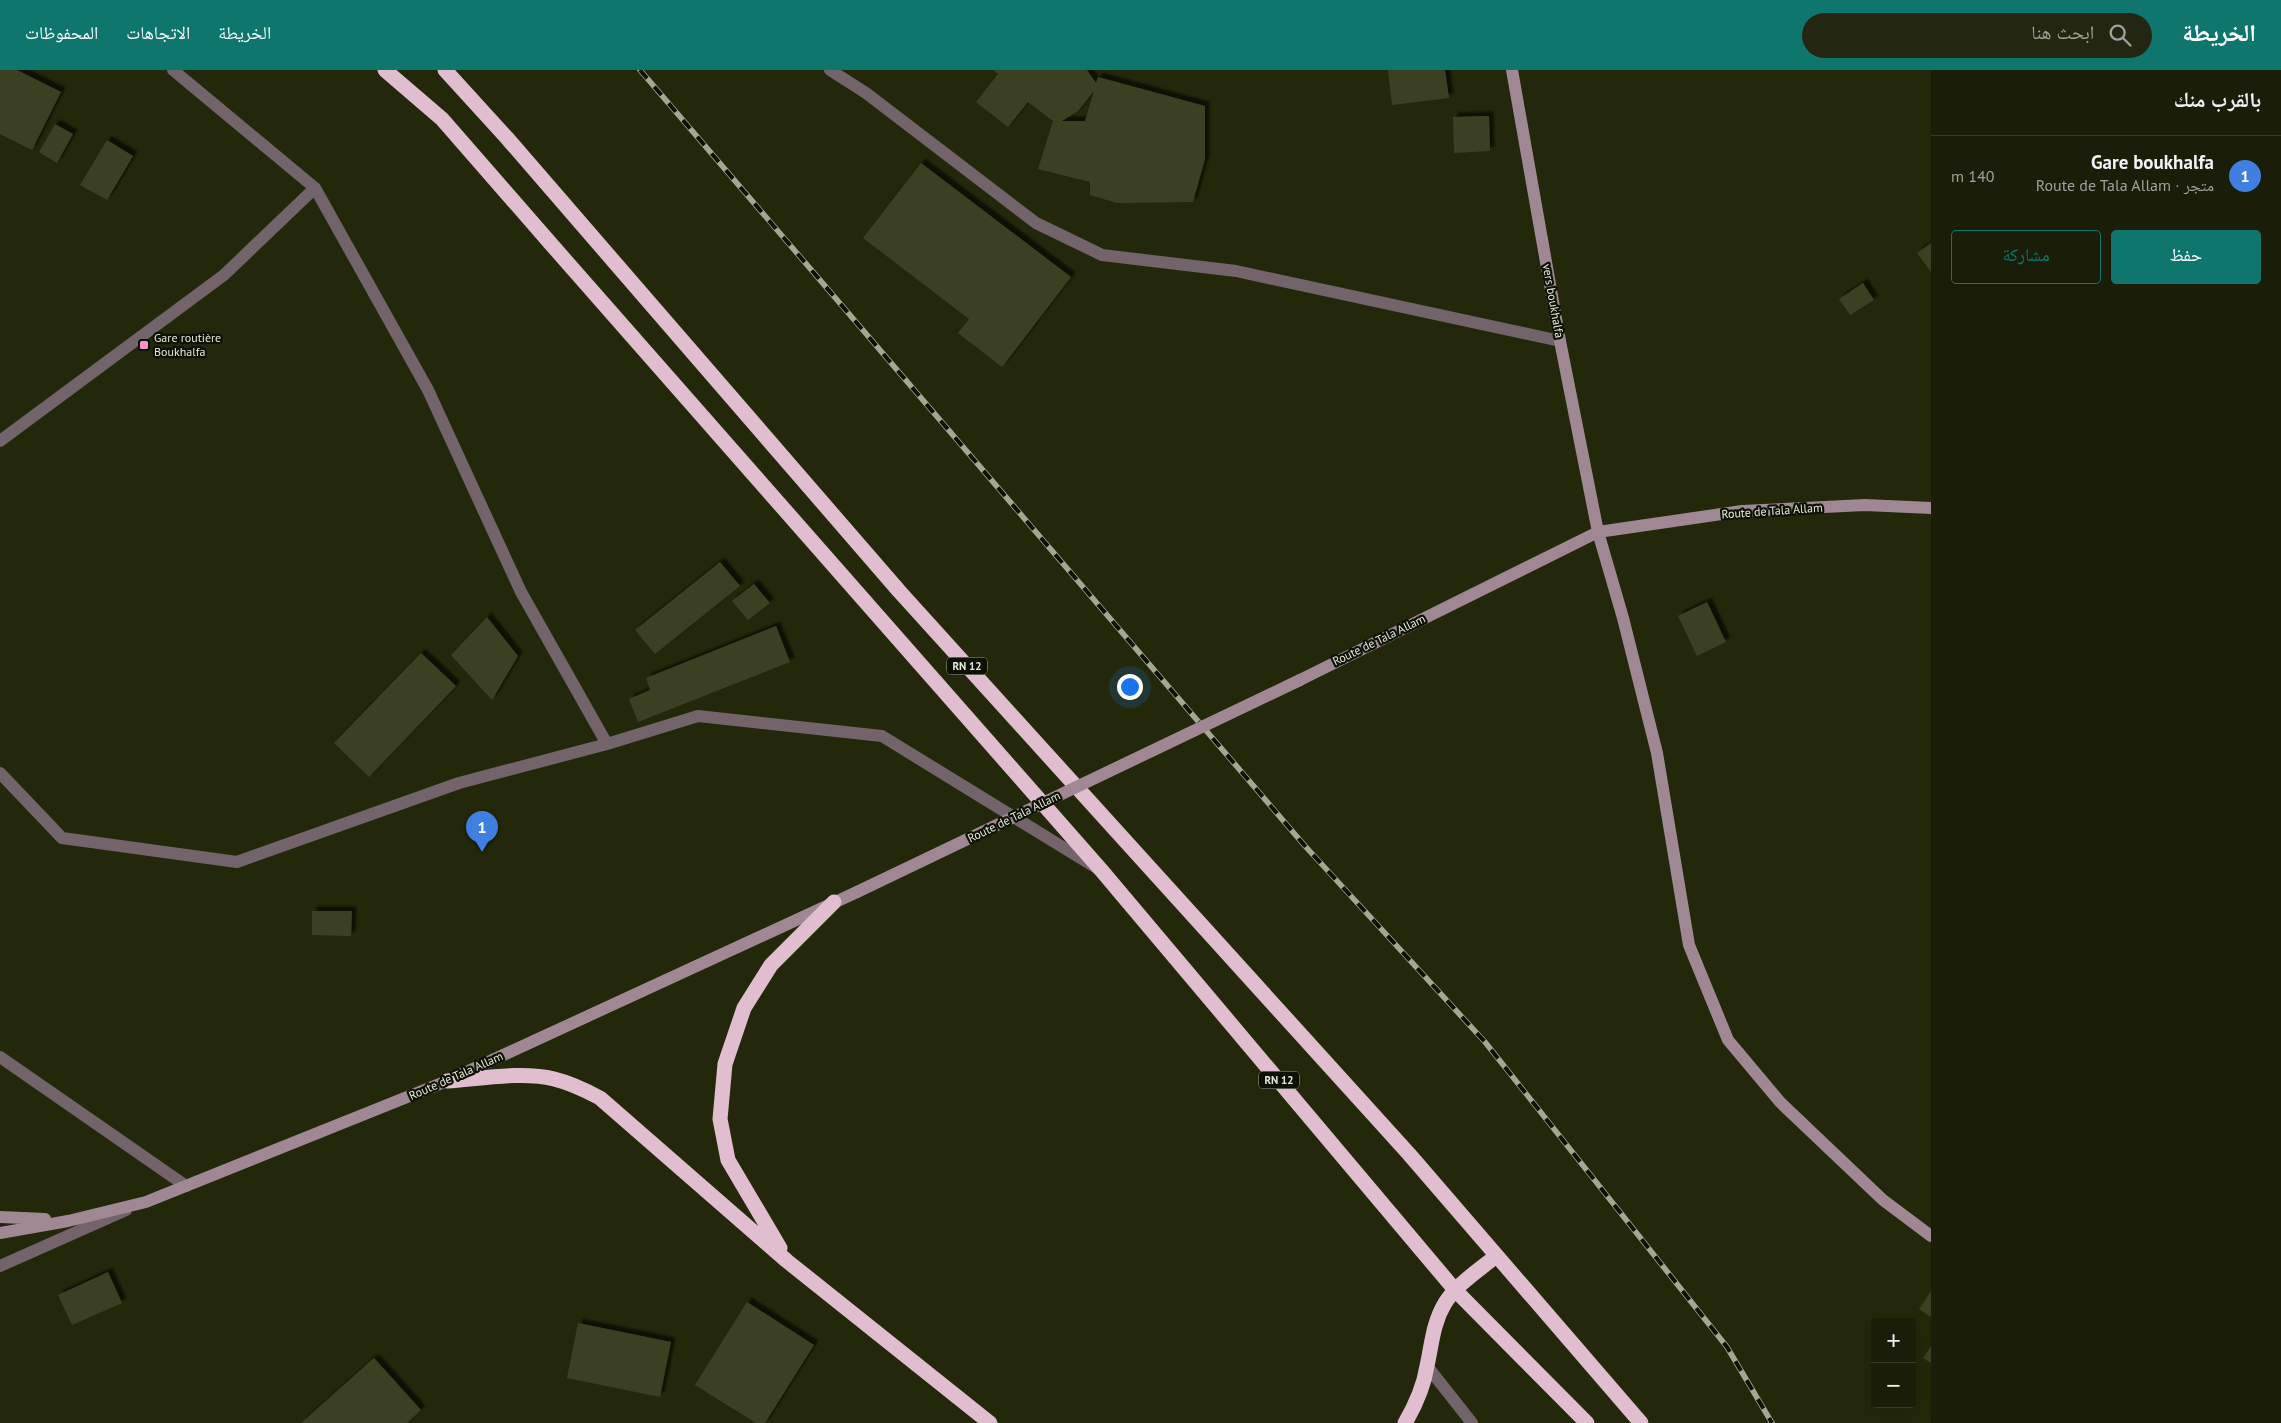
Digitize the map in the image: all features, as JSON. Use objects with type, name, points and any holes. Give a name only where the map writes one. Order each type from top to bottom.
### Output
[{"type":"highway","name":"RN 12","points":[[385,70],[448,127],[1102,871],[1455,1290],[1587,1423]]},
{"type":"highway","name":"RN 12","points":[[445,70],[520,153],[899,591],[1356,1095],[1641,1423]]},
{"type":"highway","points":[[787,1261],[728,1160],[720,1119],[725,1064],[744,1008],[771,965],[834,902]]},
{"type":"highway","points":[[447,1081],[527,1076],[553,1078],[578,1086],[600,1098],[787,1261],[990,1423]]},
{"type":"highway","points":[[1405,1423],[1414,1407],[1428,1366],[1432,1333],[1445,1303],[1455,1290],[1496,1256]]},
{"type":"main road","name":"vers boukhalfa","points":[[1512,70],[1560,341],[1598,532],[1624,618],[1657,753],[1689,945],[1728,1040],[1780,1102],[1883,1200],[1931,1236]]},
{"type":"main road","name":"Route de Tala Allam","points":[[68,1221],[146,1202],[447,1081],[857,892],[1300,680],[1598,532],[1742,511],[1865,505],[1931,508]]},
{"type":"main road","points":[[0,1217],[68,1221]]},
{"type":"main road","points":[[0,1233],[68,1221]]},
{"type":"street","points":[[173,70],[315,188],[428,390],[521,592],[607,744]]},
{"type":"street","points":[[830,70],[866,93],[1036,223],[1102,255],[1236,271],[1560,341]]},
{"type":"street","points":[[0,441],[224,275],[315,188]]},
{"type":"street","points":[[0,773],[62,838],[237,862],[459,783],[607,744],[698,716],[882,736],[1102,871]]},
{"type":"street","points":[[0,1057],[186,1186]]},
{"type":"street","points":[[0,1266],[146,1202]]},
{"type":"street","points":[[1428,1366],[1472,1423]]},
{"type":"building","points":[[0,70],[17,70],[61,92],[32,150],[0,134]]},
{"type":"building","points":[[993,70],[1087,70],[1096,83],[1098,77],[1205,106],[1205,159],[1193,202],[1117,203],[1090,195],[1090,182],[1038,169],[1053,121],[1028,102],[1008,127],[976,102],[998,74]],"holes":[[[1094,91],[1085,121],[1062,121],[1078,111]]]},
{"type":"building","points":[[1388,70],[1445,70],[1449,98],[1392,105]]},
{"type":"building","points":[[1489,116],[1490,151],[1454,153],[1453,117]]},
{"type":"building","points":[[55,124],[73,134],[57,163],[39,152]]},
{"type":"building","points":[[107,140],[133,156],[107,200],[80,185]]},
{"type":"building","points":[[921,163],[1071,277],[1002,367],[958,333],[969,319],[863,238]]},
{"type":"building","points":[[1931,243],[1931,272],[1917,253]]},
{"type":"building","points":[[1863,283],[1874,300],[1850,315],[1839,299]]},
{"type":"building","points":[[720,562],[740,586],[655,654],[635,630]]},
{"type":"building","points":[[754,584],[770,603],[748,620],[732,601]]},
{"type":"building","points":[[1707,602],[1726,642],[1697,656],[1678,616]]},
{"type":"building","points":[[487,617],[518,656],[492,700],[451,655]]},
{"type":"building","points":[[776,626],[790,662],[638,722],[629,699],[650,690],[646,678]]},
{"type":"building","points":[[421,653],[456,686],[369,777],[334,743]]},
{"type":"building","points":[[312,911],[352,911],[351,936],[312,935]]},
{"type":"building","points":[[108,1272],[122,1303],[72,1325],[58,1295]]},
{"type":"building","points":[[1931,1291],[1931,1317],[1919,1309]]},
{"type":"building","points":[[747,1302],[814,1345],[765,1423],[756,1423],[695,1385]]},
{"type":"building","points":[[578,1323],[671,1342],[660,1397],[567,1378]]},
{"type":"building","points":[[1931,1346],[1931,1363],[1923,1358]]},
{"type":"building","points":[[374,1358],[421,1410],[407,1423],[301,1423]]},
{"type":"railway","points":[[640,70],[1305,846],[1485,1042],[1727,1347],[1772,1423]]},
{"type":"place","name":"Gare routière Boukhalfa","points":[[144,345]]},
{"type":"place","name":"Gare boukhalfa","points":[[482,852]]}]
